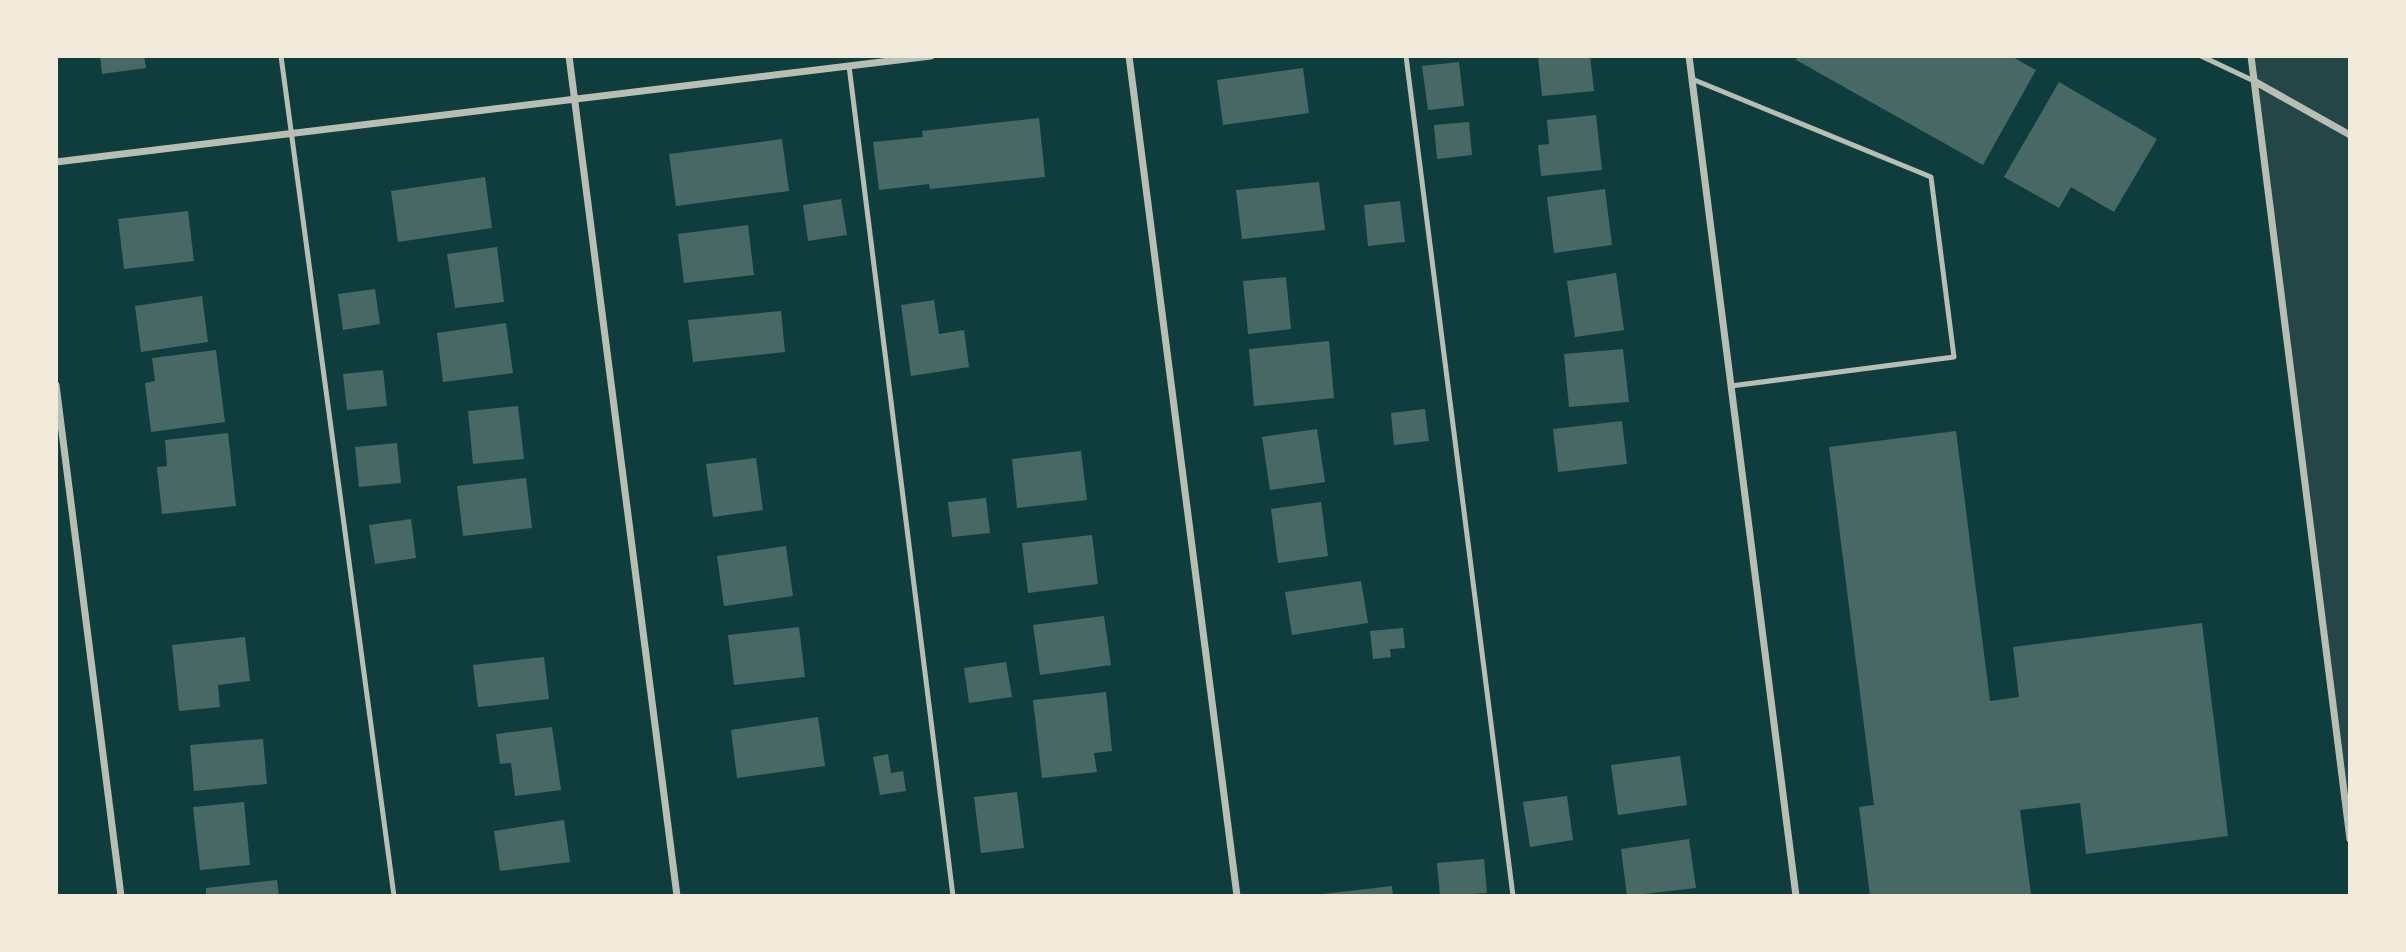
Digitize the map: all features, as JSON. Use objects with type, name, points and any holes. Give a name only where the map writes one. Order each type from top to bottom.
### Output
[{"type":"street","points":[[569,56],[677,896]]},
{"type":"street","points":[[56,162],[931,56]]},
{"type":"street","points":[[1129,56],[1237,896]]},
{"type":"street","points":[[1689,56],[1796,896]]},
{"type":"street","points":[[2251,56],[2350,839]]},
{"type":"street","points":[[2254,81],[2350,135]]},
{"type":"street","points":[[56,385],[121,896]]},
{"type":"lane","points":[[281,56],[394,896]]},
{"type":"lane","points":[[1406,56],[1513,896]]},
{"type":"lane","points":[[2201,56],[2254,81]]},
{"type":"lane","points":[[849,66],[953,896]]},
{"type":"lane","points":[[1692,79],[1931,177],[1954,357],[1731,386]]},
{"type":"shaded area","points":[[2251,56],[2350,56],[2350,839]]},
{"type":"building","points":[[100,56],[144,56],[146,68],[102,74]]},
{"type":"building","points":[[1538,56],[1590,56],[1594,91],[1542,96]]},
{"type":"building","points":[[1798,56],[2011,56],[2036,70],[1983,165],[1796,60]]},
{"type":"building","points":[[1459,62],[1464,106],[1428,110],[1422,66]]},
{"type":"building","points":[[1303,68],[1309,113],[1223,125],[1217,80]]},
{"type":"building","points":[[2059,82],[2157,139],[2114,212],[2071,187],[2059,208],[2004,177]]},
{"type":"building","points":[[1596,115],[1602,170],[1541,176],[1538,145],[1549,144],[1547,120]]},
{"type":"building","points":[[1039,118],[1045,177],[930,189],[929,184],[879,190],[873,142],[923,137],[922,131]]},
{"type":"building","points":[[1469,122],[1472,155],[1437,159],[1434,125]]},
{"type":"building","points":[[782,139],[789,191],[676,206],[669,154]]},
{"type":"building","points":[[485,177],[492,228],[398,242],[391,191]]},
{"type":"building","points":[[1319,182],[1325,230],[1242,239],[1236,190]]},
{"type":"building","points":[[1605,189],[1612,245],[1554,253],[1547,197]]},
{"type":"building","points":[[841,199],[847,235],[808,241],[803,205]]},
{"type":"building","points":[[1400,201],[1405,242],[1368,246],[1364,205]]},
{"type":"building","points":[[188,211],[194,261],[124,269],[118,219]]},
{"type":"building","points":[[748,225],[754,275],[684,283],[678,234]]},
{"type":"building","points":[[497,247],[504,302],[455,308],[447,254]]},
{"type":"building","points":[[1616,273],[1624,330],[1575,337],[1567,281]]},
{"type":"building","points":[[1286,277],[1291,329],[1248,334],[1243,281]]},
{"type":"building","points":[[375,289],[380,324],[343,330],[338,294]]},
{"type":"building","points":[[202,296],[208,342],[141,352],[135,306]]},
{"type":"building","points":[[934,300],[939,334],[964,330],[969,367],[911,376],[901,305]]},
{"type":"building","points":[[781,311],[785,352],[693,362],[688,320]]},
{"type":"building","points":[[506,323],[513,373],[443,382],[437,333]]},
{"type":"building","points":[[1329,341],[1334,398],[1254,406],[1249,349]]},
{"type":"building","points":[[1623,349],[1629,402],[1569,407],[1564,354]]},
{"type":"building","points":[[216,350],[225,422],[151,432],[145,383],[155,381],[152,358]]},
{"type":"building","points":[[383,370],[387,406],[347,410],[343,374]]},
{"type":"building","points":[[518,406],[524,459],[473,464],[468,411]]},
{"type":"building","points":[[1425,409],[1429,441],[1394,445],[1391,413]]},
{"type":"building","points":[[1622,421],[1627,464],[1558,472],[1553,429]]},
{"type":"building","points":[[1317,429],[1325,482],[1270,490],[1262,437]]},
{"type":"building","points":[[1956,431],[1990,701],[2019,697],[2013,647],[2202,623],[2228,836],[2086,854],[2080,803],[2020,810],[2031,895],[1870,896],[1859,807],[1874,805],[1829,447]]},
{"type":"building","points":[[228,433],[236,506],[162,514],[157,467],[167,466],[165,440]]},
{"type":"building","points":[[397,443],[401,483],[359,487],[355,447]]},
{"type":"building","points":[[1081,451],[1087,500],[1017,508],[1012,459]]},
{"type":"building","points":[[756,458],[763,510],[713,517],[706,464]]},
{"type":"building","points":[[526,478],[532,528],[463,536],[457,486]]},
{"type":"building","points":[[986,498],[990,533],[952,537],[948,502]]},
{"type":"building","points":[[1321,502],[1328,556],[1278,563],[1271,509]]},
{"type":"building","points":[[411,519],[416,558],[375,564],[369,525]]},
{"type":"building","points":[[1092,535],[1098,584],[1028,593],[1022,543]]},
{"type":"building","points":[[786,546],[793,596],[724,606],[717,556]]},
{"type":"building","points":[[1361,581],[1368,623],[1292,635],[1285,592]]},
{"type":"building","points":[[1104,616],[1111,665],[1040,675],[1033,625]]},
{"type":"building","points":[[799,627],[805,677],[734,685],[728,635]]},
{"type":"building","points":[[1403,628],[1405,648],[1390,649],[1391,657],[1373,659],[1370,631]]},
{"type":"building","points":[[245,637],[250,681],[218,685],[220,707],[179,711],[172,645]]},
{"type":"building","points":[[544,657],[549,699],[478,707],[473,665]]},
{"type":"building","points":[[1006,662],[1012,697],[969,703],[964,668]]},
{"type":"building","points":[[1106,692],[1112,751],[1094,753],[1097,772],[1042,778],[1033,700]]},
{"type":"building","points":[[818,717],[825,766],[737,778],[731,730]]},
{"type":"building","points":[[552,727],[561,790],[515,796],[511,763],[500,764],[496,734]]},
{"type":"building","points":[[263,739],[267,784],[194,791],[190,745]]},
{"type":"building","points":[[888,754],[891,773],[903,771],[906,791],[880,795],[873,757]]},
{"type":"building","points":[[1680,756],[1687,805],[1618,815],[1611,765]]},
{"type":"building","points":[[1017,792],[1024,848],[981,853],[974,797]]},
{"type":"building","points":[[1567,796],[1573,840],[1530,847],[1523,802]]},
{"type":"building","points":[[244,802],[250,865],[200,870],[193,807]]},
{"type":"building","points":[[564,820],[570,862],[500,871],[494,831]]},
{"type":"building","points":[[1689,839],[1696,888],[1627,896],[1621,849]]},
{"type":"building","points":[[1484,859],[1487,893],[1440,896],[1437,863]]},
{"type":"building","points":[[277,880],[279,896],[206,896],[206,888]]},
{"type":"building","points":[[1392,886],[1393,896],[1323,896],[1323,894]]}]
